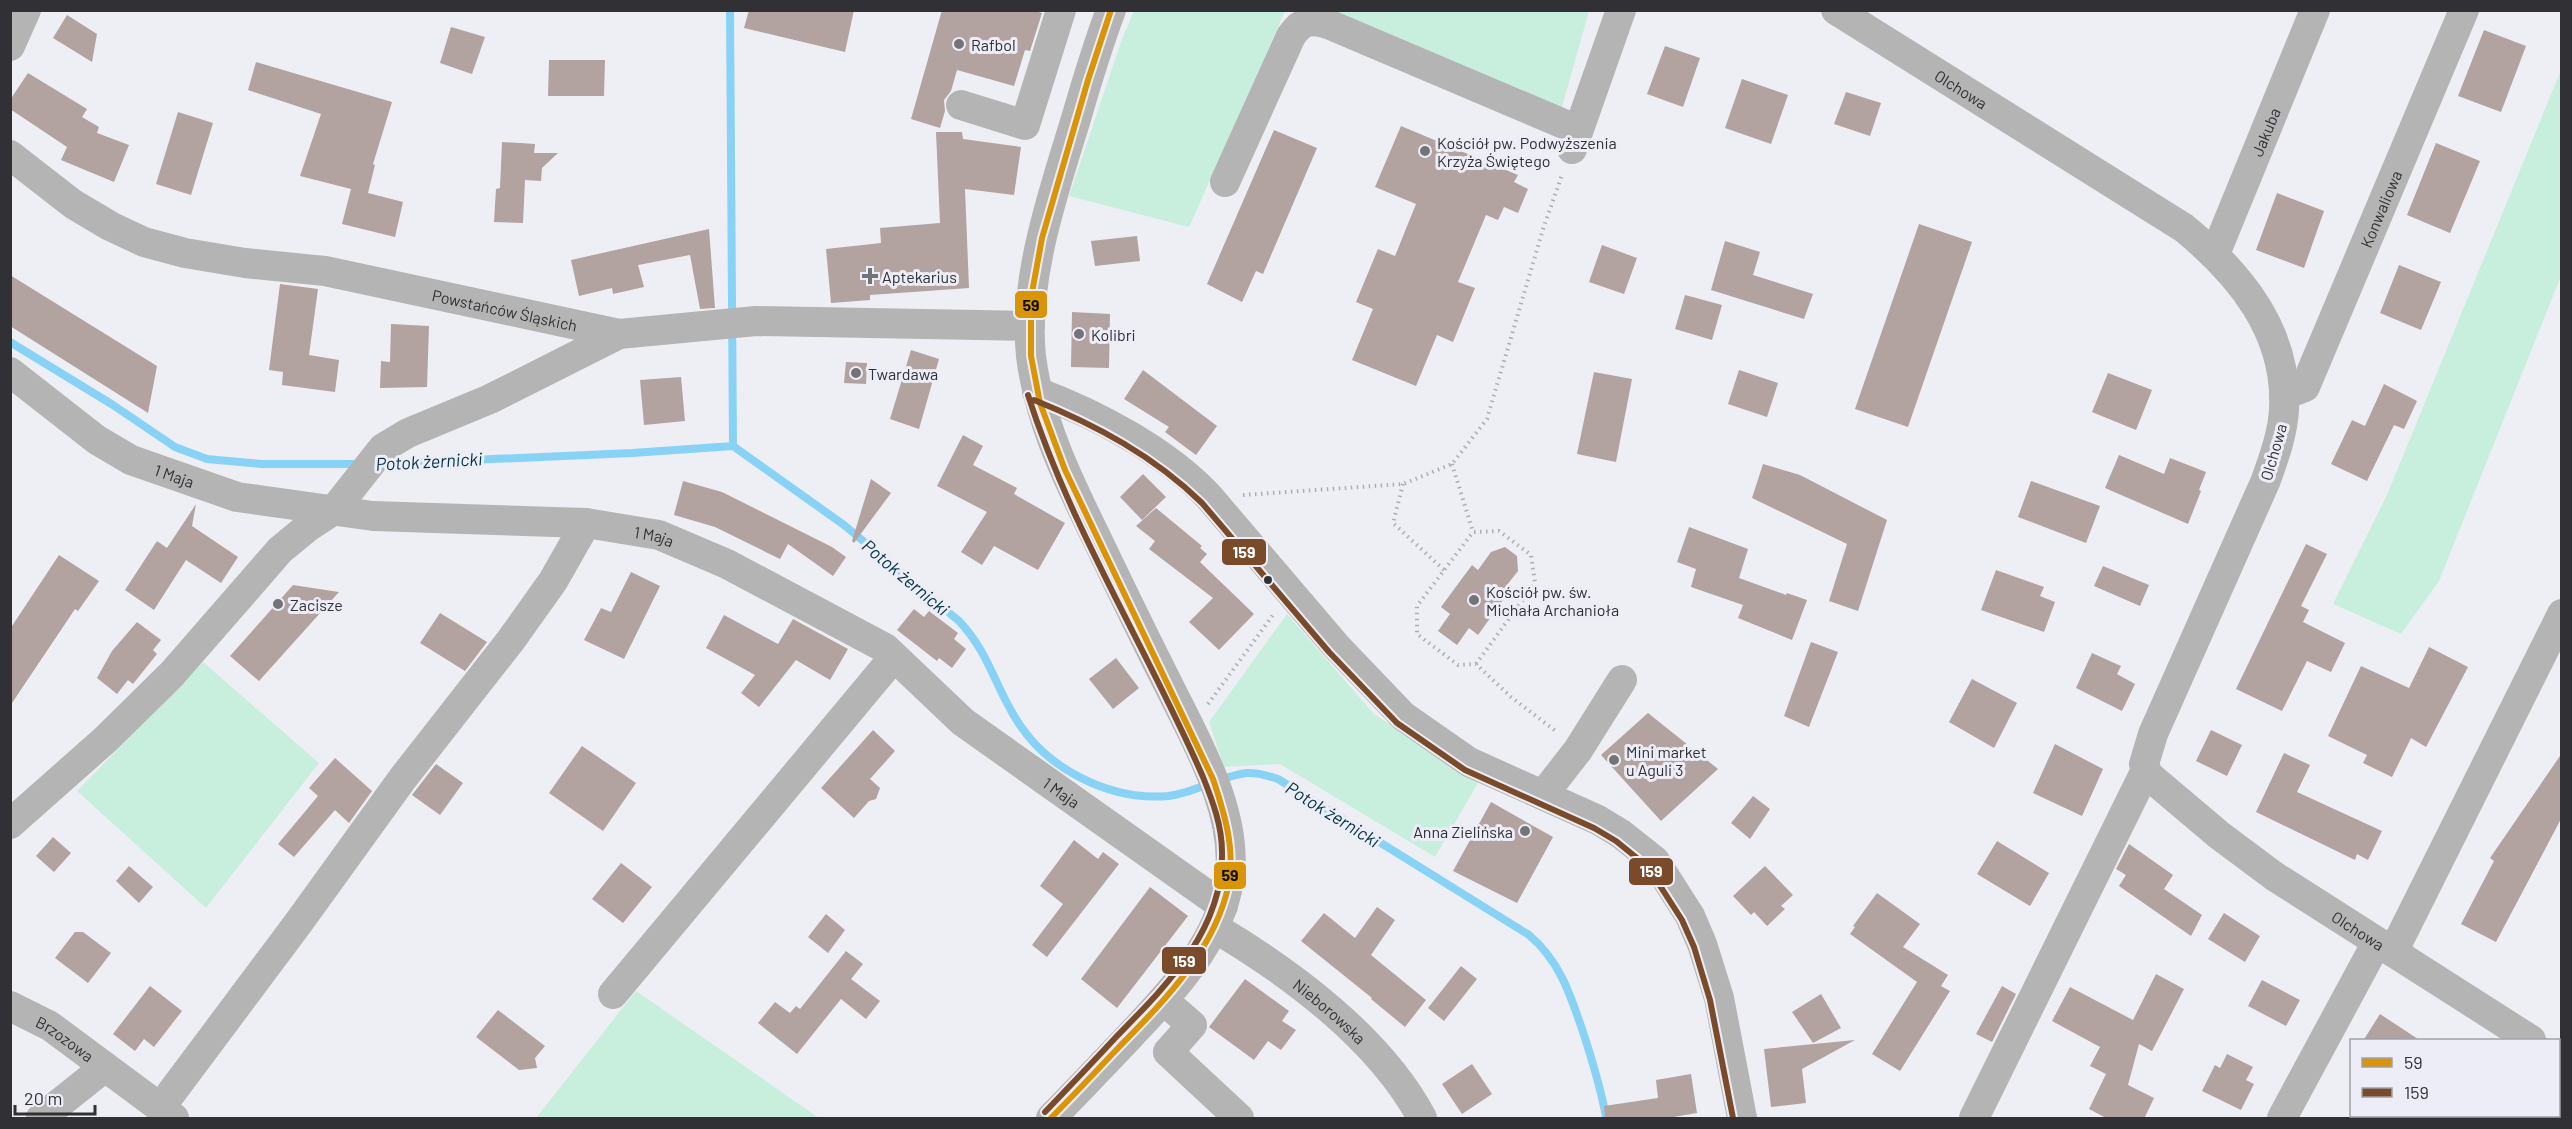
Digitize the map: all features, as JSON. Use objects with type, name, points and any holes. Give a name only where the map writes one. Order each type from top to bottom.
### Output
[{"type":"street","points":[[10,46],[26,10]]},
{"type":"street","points":[[961,105],[1025,125],[1061,10]]},
{"type":"street","points":[[1052,1119],[1163,1000],[1200,955],[1219,917],[1229,879],[1229,828],[1221,800],[1190,729],[1082,510],[1057,452],[1037,392],[1031,356],[1030,326],[1034,282],[1055,190],[1111,10]]},
{"type":"street","points":[[1225,183],[1291,36],[1298,26],[1307,21],[1328,24],[1575,140],[1621,10]]},
{"type":"street","name":"Jakuba","points":[[2215,254],[2314,10]]},
{"type":"street","name":"Konwaliowa","points":[[2284,395],[2305,387],[2464,10]]},
{"type":"street","name":"Olchowa","points":[[1847,14],[2166,216],[2215,254],[2243,285],[2256,304],[2275,348],[2284,395],[2279,438],[2266,480],[2153,734],[2145,757],[2146,770],[2159,786],[2240,852],[2527,1039]]},
{"type":"street","name":"Powstańców Śląskich","points":[[10,155],[73,204],[110,226],[144,242],[185,253],[245,263],[325,272],[619,334],[756,321],[1030,326]]},
{"type":"street","points":[[10,824],[106,739],[171,674],[280,550],[308,527],[334,510],[383,448],[408,433],[490,399],[619,334]]},
{"type":"street","name":"1 Maja","points":[[10,372],[97,440],[131,460],[237,497],[373,516],[586,523],[659,535],[727,564],[885,648],[963,722],[1219,917]]},
{"type":"street","points":[[1037,392],[1092,416],[1148,448],[1188,476],[1209,497],[1361,674],[1402,716],[1469,762],[1598,820],[1629,839],[1655,861],[1676,890],[1690,916],[1709,965],[1725,1025],[1742,1119]]},
{"type":"street","points":[[167,1113],[292,932],[403,778],[511,640],[553,581],[586,523]]},
{"type":"street","name":"Olchowa","points":[[2385,947],[2562,614]]},
{"type":"street","points":[[613,994],[894,657]]},
{"type":"street","points":[[1543,795],[1578,750],[1622,680]]},
{"type":"street","points":[[1974,1119],[2146,770]]},
{"type":"street","name":"Nieborowska","points":[[1219,917],[1262,958],[1318,1000],[1355,1032],[1401,1084],[1422,1119]]},
{"type":"street","points":[[2282,1119],[2385,947]]},
{"type":"street","points":[[1163,1000],[1192,1024],[1167,1052],[1239,1119]]},
{"type":"street","name":"Brzozowa","points":[[10,1006],[50,1026],[167,1113]]},
{"type":"street","points":[[41,1119],[105,1067]]},
{"type":"path","points":[[1209,497],[1403,484],[1452,464],[1487,419],[1542,229],[1575,140]]},
{"type":"path","points":[[1452,464],[1473,532]]},
{"type":"path","points":[[1403,484],[1393,523],[1444,570]]},
{"type":"path","points":[[1473,532],[1499,531],[1531,555],[1535,583],[1476,664]]},
{"type":"path","points":[[1473,532],[1417,606],[1417,634],[1458,665],[1476,664],[1511,697],[1578,750]]},
{"type":"path","points":[[1190,729],[1289,592]]},
{"type":"green space","points":[[1134,11],[1285,11],[1189,227],[1069,196],[1122,39]]},
{"type":"green space","points":[[1334,11],[1589,11],[1562,107]]},
{"type":"green space","points":[[2561,70],[2561,276],[2439,581],[2401,634],[2333,604],[2387,495]]},
{"type":"green space","points":[[1287,614],[1374,714],[1478,783],[1435,857],[1280,764],[1224,767],[1209,722]]},
{"type":"green space","points":[[203,662],[319,763],[206,908],[77,791]]},
{"type":"green space","points":[[636,991],[819,1118],[536,1118]]},
{"type":"building","points":[[749,10],[854,10],[845,52],[744,28]]},
{"type":"building","points":[[942,10],[1032,10],[1042,13],[1030,51],[1025,50],[1014,86],[957,70],[951,91],[944,100],[945,111],[940,128],[911,119]]},
{"type":"building","points":[[67,15],[97,34],[92,62],[53,38]]},
{"type":"building","points":[[451,27],[485,37],[472,74],[440,63]]},
{"type":"building","points":[[2484,30],[2526,46],[2501,112],[2458,96]]},
{"type":"building","points":[[1665,46],[1700,58],[1683,107],[1647,94]]},
{"type":"building","points":[[549,60],[605,60],[604,96],[548,96]]},
{"type":"building","points":[[256,62],[392,102],[373,164],[375,165],[368,193],[403,202],[395,237],[342,224],[351,189],[300,176],[321,114],[248,90]]},
{"type":"building","points":[[28,73],[87,109],[82,117],[99,127],[97,133],[129,145],[114,182],[61,160],[67,147],[10,109],[10,100]]},
{"type":"building","points":[[1742,79],[1788,95],[1771,144],[1725,128]]},
{"type":"building","points":[[1846,92],[1881,103],[1870,136],[1834,124]]},
{"type":"building","points":[[178,112],[213,123],[191,195],[156,184]]},
{"type":"building","points":[[1401,126],[1518,175],[1514,182],[1528,189],[1518,213],[1504,207],[1498,220],[1486,215],[1458,282],[1475,288],[1453,342],[1437,335],[1416,386],[1352,360],[1373,309],[1356,302],[1378,249],[1395,256],[1416,204],[1375,187]]},
{"type":"building","points":[[1274,130],[1317,148],[1263,274],[1256,271],[1242,302],[1207,284]]},
{"type":"building","points":[[936,132],[962,132],[963,139],[1021,147],[1014,195],[965,189],[969,288],[870,295],[870,300],[831,303],[826,249],[881,243],[880,228],[940,223]]},
{"type":"building","points":[[502,142],[535,144],[534,153],[558,153],[542,168],[541,181],[525,180],[523,223],[494,222],[496,189],[500,188]]},
{"type":"building","points":[[2436,143],[2480,161],[2450,233],[2407,215]]},
{"type":"building","points":[[2277,193],[2324,211],[2304,268],[2256,250]]},
{"type":"building","points":[[1919,224],[1972,242],[1908,427],[1855,409]]},
{"type":"building","points":[[709,229],[715,308],[700,309],[690,255],[638,265],[644,287],[613,294],[612,288],[579,296],[571,260]]},
{"type":"building","points":[[1137,236],[1140,261],[1095,266],[1091,241]]},
{"type":"building","points":[[1725,241],[1760,252],[1753,275],[1813,294],[1804,319],[1711,290]]},
{"type":"building","points":[[1602,245],[1637,258],[1624,294],[1589,282]]},
{"type":"building","points":[[2399,265],[2441,282],[2421,330],[2380,313]]},
{"type":"building","points":[[10,275],[157,366],[148,413],[10,326]]},
{"type":"building","points":[[280,284],[318,289],[309,355],[339,360],[335,392],[282,385],[283,372],[269,370]]},
{"type":"building","points":[[1685,295],[1722,305],[1712,340],[1675,329]]},
{"type":"building","points":[[1072,312],[1110,314],[1109,368],[1071,367]]},
{"type":"building","points":[[391,324],[429,326],[427,387],[380,388],[381,361],[390,362]]},
{"type":"building","points":[[911,350],[939,359],[919,429],[890,419]]},
{"type":"building","points":[[846,362],[867,363],[866,384],[844,383]]},
{"type":"building","points":[[1143,370],[1217,426],[1196,455],[1165,432],[1169,427],[1124,399]]},
{"type":"building","points":[[1739,370],[1778,383],[1767,417],[1728,404]]},
{"type":"building","points":[[1594,372],[1632,379],[1616,462],[1577,454]]},
{"type":"building","points":[[2108,373],[2152,390],[2136,430],[2092,412]]},
{"type":"building","points":[[681,377],[685,421],[644,425],[640,380]]},
{"type":"building","points":[[2384,384],[2417,401],[2404,429],[2394,425],[2367,481],[2331,464],[2352,420],[2365,426]]},
{"type":"building","points":[[963,435],[983,446],[973,465],[1017,488],[1014,494],[1065,523],[1038,570],[994,546],[982,565],[961,552],[987,512],[937,486]]},
{"type":"building","points":[[2119,455],[2164,474],[2170,458],[2206,472],[2188,524],[2105,488]]},
{"type":"building","points":[[1763,464],[1800,475],[1887,520],[1858,611],[1829,601],[1847,544],[1752,498]]},
{"type":"building","points":[[1143,474],[1166,497],[1142,520],[1120,497]]},
{"type":"building","points":[[871,479],[891,493],[854,543],[852,541]]},
{"type":"building","points":[[683,481],[722,492],[832,547],[846,557],[833,576],[788,544],[780,559],[715,527],[674,515]]},
{"type":"building","points":[[2031,481],[2100,506],[2086,543],[2018,517]]},
{"type":"building","points":[[196,504],[192,526],[238,557],[221,583],[186,560],[154,610],[125,590],[157,541],[167,548]]},
{"type":"building","points":[[1156,508],[1202,546],[1200,548],[1207,554],[1200,562],[1254,614],[1219,650],[1189,622],[1213,598],[1149,549],[1155,541],[1136,526]]},
{"type":"building","points":[[1689,527],[1748,549],[1739,578],[1807,600],[1792,640],[1738,618],[1743,605],[1691,587],[1696,569],[1677,562]]},
{"type":"building","points":[[2306,544],[2327,554],[2301,606],[2309,610],[2303,622],[2345,643],[2331,672],[2307,661],[2282,711],[2236,689]]},
{"type":"building","name":"Kościół pw. św. Michała Archanioła","points":[[1505,547],[1517,556],[1518,571],[1503,590],[1508,593],[1478,635],[1469,628],[1457,645],[1438,631],[1450,614],[1441,607],[1472,565],[1478,570],[1491,552]]},
{"type":"building","points":[[59,555],[99,581],[78,611],[75,609],[10,706],[10,629]]},
{"type":"building","points":[[2103,566],[2149,585],[2140,606],[2094,586]]},
{"type":"building","points":[[1996,570],[2044,587],[2040,596],[2055,602],[2044,632],[1981,610]]},
{"type":"building","points":[[631,572],[660,586],[624,659],[584,640],[601,608],[611,612]]},
{"type":"building","points":[[293,585],[339,592],[259,681],[230,656]]},
{"type":"building","points":[[914,609],[924,617],[929,611],[958,633],[954,639],[966,649],[952,668],[939,658],[937,661],[897,630]]},
{"type":"building","points":[[440,613],[487,642],[465,671],[420,643]]},
{"type":"building","points":[[724,615],[778,644],[793,619],[848,649],[830,680],[796,660],[759,707],[741,693],[755,675],[706,648]]},
{"type":"building","points":[[137,622],[161,640],[153,650],[157,654],[133,684],[128,680],[117,694],[97,678],[112,651]]},
{"type":"building","points":[[1811,642],[1838,652],[1809,727],[1784,716]]},
{"type":"building","points":[[2429,647],[2468,667],[2426,747],[2411,738],[2392,777],[2363,763],[2367,755],[2328,736],[2361,666],[2409,688]]},
{"type":"building","points":[[2092,653],[2121,666],[2117,674],[2135,684],[2122,711],[2076,688]]},
{"type":"building","points":[[1116,658],[1139,688],[1113,709],[1089,679]]},
{"type":"building","points":[[1972,679],[2017,703],[1994,748],[1949,722]]},
{"type":"building","points":[[1648,713],[1718,769],[1661,821],[1601,755]]},
{"type":"building","points":[[873,730],[895,751],[870,779],[880,788],[876,799],[869,801],[854,818],[821,788]]},
{"type":"building","points":[[2211,730],[2242,745],[2227,776],[2196,761]]},
{"type":"building","points":[[2055,744],[2103,769],[2082,816],[2033,793]]},
{"type":"building","points":[[582,746],[636,783],[603,831],[549,793]]},
{"type":"building","points":[[2284,753],[2310,765],[2297,792],[2382,831],[2368,860],[2357,854],[2355,860],[2256,812]]},
{"type":"building","points":[[2562,753],[2562,817],[2496,942],[2461,924],[2494,861],[2490,858]]},
{"type":"building","points":[[335,758],[372,791],[349,823],[335,810],[294,857],[278,844],[318,796],[309,788]]},
{"type":"building","points":[[436,764],[463,783],[440,815],[412,795]]},
{"type":"building","points":[[1753,796],[1770,809],[1750,839],[1731,823]]},
{"type":"building","points":[[1491,802],[1553,837],[1517,903],[1453,871]]},
{"type":"building","points":[[53,837],[71,853],[54,872],[36,856]]},
{"type":"building","points":[[1074,840],[1098,859],[1103,852],[1119,864],[1047,957],[1032,945],[1063,904],[1040,886]]},
{"type":"building","points":[[1997,841],[2049,873],[2030,906],[1977,874]]},
{"type":"building","points":[[2129,844],[2173,875],[2164,889],[2202,915],[2191,936],[2119,886],[2126,875],[2116,869]]},
{"type":"building","points":[[621,863],[652,887],[623,923],[592,899]]},
{"type":"building","points":[[129,866],[153,887],[139,903],[116,881]]},
{"type":"building","points":[[1765,866],[1793,895],[1781,906],[1785,909],[1767,926],[1754,912],[1751,915],[1733,896]]},
{"type":"building","points":[[1150,887],[1188,916],[1117,1008],[1081,979]]},
{"type":"building","points":[[1877,893],[1920,924],[1903,947],[1948,975],[1941,986],[1950,991],[1900,1071],[1872,1054],[1917,982],[1850,934],[1855,927],[1853,926]]},
{"type":"building","points":[[1377,907],[1395,920],[1371,955],[1426,1000],[1405,1027],[1301,941],[1324,913],[1355,938]]},
{"type":"building","points":[[2224,913],[2260,936],[2245,962],[2208,939]]},
{"type":"building","points":[[826,914],[845,930],[828,953],[808,937]]},
{"type":"building","points":[[75,932],[83,932],[111,953],[88,983],[55,958]]},
{"type":"building","points":[[846,951],[863,964],[851,979],[880,1001],[866,1019],[841,999],[797,1054],[758,1023],[775,1002],[790,1013],[796,1006],[800,1009]]},
{"type":"building","points":[[1461,966],[1477,979],[1444,1021],[1428,1008]]},
{"type":"building","points":[[2156,974],[2184,989],[2152,1051],[2139,1044],[2128,1085],[2154,1098],[2144,1119],[2108,1119],[2089,1109],[2106,1074],[2090,1066],[2100,1047],[2052,1021],[2070,987],[2133,1020]]},
{"type":"building","points":[[1245,979],[1289,1011],[1282,1021],[1296,1030],[1281,1050],[1268,1041],[1254,1060],[1209,1027]]},
{"type":"building","points":[[2262,980],[2300,1000],[2286,1026],[2248,1006]]},
{"type":"building","points":[[150,986],[182,1011],[154,1047],[144,1039],[135,1051],[113,1034]]},
{"type":"building","points":[[2002,986],[2016,994],[1992,1042],[1976,1034]]},
{"type":"building","points":[[1821,994],[1841,1028],[1813,1043],[1792,1012]]},
{"type":"building","points":[[498,1010],[545,1046],[535,1058],[537,1068],[519,1070],[476,1037]]},
{"type":"building","points":[[2380,1014],[2418,1039],[2364,1039]]},
{"type":"building","points":[[1855,1040],[1802,1069],[1806,1103],[1771,1107],[1764,1049]]},
{"type":"building","points":[[2227,1054],[2253,1067],[2246,1080],[2254,1084],[2241,1110],[2202,1091],[2215,1065],[2220,1068]]},
{"type":"building","points":[[1472,1064],[1492,1094],[1462,1114],[1442,1084]]},
{"type":"building","points":[[1691,1074],[1697,1113],[1662,1119],[1605,1119],[1604,1106],[1658,1098],[1656,1080]]},
{"type":"waterway","points":[[730,10],[733,446]]},
{"type":"waterway","name":"Potok żernicki","points":[[10,342],[113,405],[175,447],[207,459],[262,464],[361,464]]},
{"type":"waterway","name":"Potok żernicki","points":[[380,464],[632,453],[733,446],[844,525],[959,621],[984,657],[1016,719],[1044,753],[1062,767],[1102,787],[1146,796],[1168,796],[1188,792],[1227,777],[1247,773],[1278,779],[1529,935],[1540,945],[1564,981],[1594,1066],[1606,1117]]},
{"type":"transit line","name":"59","points":[[1051,1118],[1172,991],[1201,951],[1222,907],[1229,883],[1231,856],[1221,804],[1213,779],[1065,470],[1040,403],[1031,356],[1031,298],[1042,238],[1111,10]]},
{"type":"transit line","name":"159","points":[[1028,395],[1066,494],[1203,777],[1219,823],[1222,842],[1220,880],[1213,906],[1203,931],[1189,954],[1155,997],[1045,1112]]},
{"type":"transit line","name":"159","points":[[1034,400],[1080,420],[1123,443],[1184,486],[1202,503],[1329,652],[1397,723],[1465,770],[1594,828],[1616,841],[1648,867],[1682,920],[1694,947],[1710,1000],[1733,1118]]},
{"type":"place","name":"Rafbol","points":[[959,44]]},
{"type":"place","name":"Kościół pw. Podwyższenia Krzyża Świętego","points":[[1425,151]]},
{"type":"place","name":"Aptekarius","points":[[870,276]]},
{"type":"place","name":"Kolibri","points":[[1079,334]]},
{"type":"place","name":"Twardawa","points":[[856,373]]},
{"type":"place","name":"Kościół pw. św. Michała Archanioła","points":[[1474,600]]},
{"type":"place","name":"Zacisze","points":[[278,604]]},
{"type":"place","name":"Mini market u Aguli 3","points":[[1614,760]]},
{"type":"place","name":"Anna Zielińska","points":[[1525,831]]}]
